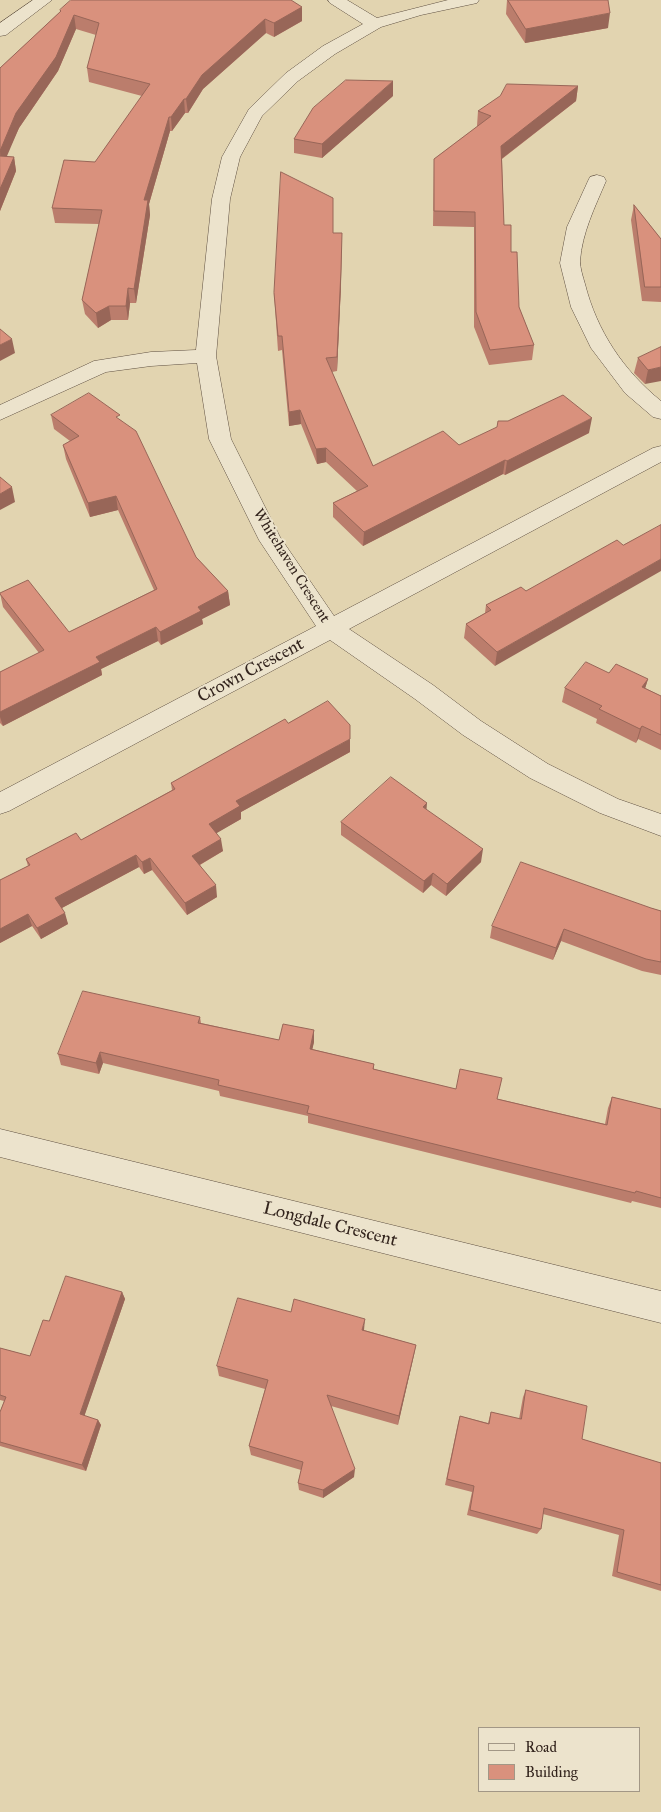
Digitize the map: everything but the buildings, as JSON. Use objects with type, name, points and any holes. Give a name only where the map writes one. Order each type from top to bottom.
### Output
[{"type":"street","points":[[0,31],[44,0]]},
{"type":"street","points":[[336,0],[375,24]]},
{"type":"street","name":"Whitehaven Crescent","points":[[471,0],[418,10],[375,24],[330,50],[292,77],[255,113],[231,157],[221,199],[212,271],[206,356],[220,439],[270,540],[330,628],[424,692],[472,728],[538,771],[610,806],[661,825]]},
{"type":"street","points":[[597,181],[577,227],[570,263],[581,307],[601,348],[632,388],[661,412]]},
{"type":"street","points":[[0,413],[102,366],[151,358],[206,356]]},
{"type":"street","name":"Crown Crescent","points":[[0,804],[661,453]]},
{"type":"street","name":"Longdale Crescent","points":[[0,1143],[661,1308]]}]
